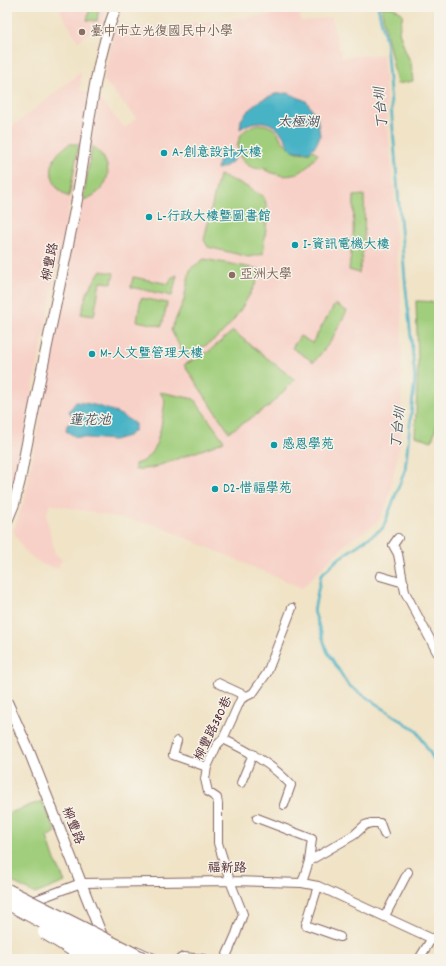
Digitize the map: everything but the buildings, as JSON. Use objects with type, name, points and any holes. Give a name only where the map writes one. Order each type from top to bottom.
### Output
[{"type":"highway","points":[[7,891],[142,959]]},
{"type":"highway","points":[[7,902],[112,959]]},
{"type":"highway","points":[[7,910],[89,959]]},
{"type":"street","name":"柳豐路","points":[[7,521],[14,504],[20,480],[76,205],[101,58],[108,29],[116,7]]},
{"type":"street","points":[[398,538],[393,545],[398,554],[405,592],[439,656]]},
{"type":"street","points":[[380,576],[404,583]]},
{"type":"street","name":"柳豐路380巷","points":[[224,959],[236,934],[243,914],[230,881],[218,843],[218,804],[216,798],[208,792],[205,779],[207,767],[217,745],[223,739],[240,699],[253,693],[267,673],[292,608]]},
{"type":"street","points":[[218,683],[246,696]]},
{"type":"street","name":"柳豐路","points":[[7,702],[29,751],[112,959]]},
{"type":"street","points":[[223,739],[253,754],[284,776],[291,785],[284,805]]},
{"type":"street","points":[[177,741],[173,755],[207,767]]},
{"type":"street","points":[[241,783],[253,754]]},
{"type":"street","points":[[257,818],[312,839],[309,861],[302,883]]},
{"type":"street","points":[[309,861],[354,836],[365,825],[380,822],[384,834]]},
{"type":"street","points":[[385,916],[408,872]]},
{"type":"street","name":"福新路","points":[[7,910],[81,883],[230,881],[302,883],[318,886],[436,940]]},
{"type":"street","points":[[318,886],[306,925],[340,937]]},
{"type":"street","points":[[101,934],[156,959]]},
{"type":"street","points":[[419,959],[436,940]]},
{"type":"street","points":[[180,959],[183,957],[204,959]]},
{"type":"shaded area","name":"臺中市立光復國民中小學","points":[[58,7],[106,7],[103,23],[78,41]]},
{"type":"shaded area","name":"亞洲大學","points":[[299,12],[301,22],[331,17],[342,57],[383,54],[395,206],[395,239],[402,311],[401,441],[387,505],[377,523],[348,542],[302,588],[156,525],[50,504],[46,515],[55,554],[62,560],[57,569],[44,565],[24,550],[13,531],[25,498],[99,98],[125,128],[136,118],[104,80],[113,31]]},
{"type":"shaded area","points":[[81,72],[80,90],[91,94],[15,481],[7,507],[7,131]]},
{"type":"green space","points":[[90,7],[99,7],[97,21],[87,20]]},
{"type":"green space","points":[[381,7],[393,7],[403,14],[399,31],[411,63],[413,81],[397,84]]},
{"type":"green space","points":[[258,124],[273,128],[278,133],[282,141],[297,152],[309,153],[313,150],[318,154],[301,172],[289,176],[265,170],[268,168],[257,168],[248,165],[242,160],[238,152],[238,144],[241,136],[247,129]]},
{"type":"green space","points":[[69,144],[79,144],[69,197],[60,191],[54,182],[52,177],[52,166],[60,151]]},
{"type":"green space","points":[[92,146],[105,160],[108,168],[107,176],[105,184],[100,191],[83,200]]},
{"type":"green space","points":[[219,175],[240,183],[264,197],[268,210],[263,254],[249,257],[208,247],[204,240]]},
{"type":"green space","points":[[364,195],[364,234],[359,273],[349,270],[353,235],[354,196]]},
{"type":"green space","points":[[204,259],[264,270],[239,312],[221,334],[203,347],[185,357],[171,330],[184,300],[190,269]]},
{"type":"green space","points":[[100,271],[114,273],[112,283],[100,282],[94,316],[81,314],[87,293]]},
{"type":"green space","points":[[177,275],[172,296],[131,287],[133,277],[169,284],[171,278]]},
{"type":"green space","points":[[141,298],[167,303],[162,326],[137,321]]},
{"type":"green space","points":[[416,301],[439,302],[439,417],[432,441],[415,436],[418,365]]},
{"type":"green space","points":[[335,304],[347,311],[331,341],[314,362],[292,348],[300,336],[312,343]]},
{"type":"green space","points":[[233,331],[295,380],[268,407],[229,432],[184,365],[208,352]]},
{"type":"green space","points":[[160,392],[194,399],[224,441],[152,468],[135,470],[135,464],[144,461],[155,448],[161,427],[165,401]]},
{"type":"green space","points":[[42,801],[56,832],[47,837],[54,858],[65,882],[35,894],[7,879],[7,814]]},
{"type":"water","name":"太極湖","points":[[288,93],[306,101],[317,116],[320,136],[316,145],[309,152],[291,149],[280,131],[264,122],[252,123],[240,129],[241,120],[259,101],[275,94]]},
{"type":"water","points":[[221,150],[238,154],[229,164],[217,169]]},
{"type":"water","name":"蓮花池","points":[[76,402],[92,404],[122,415],[135,424],[135,430],[128,436],[114,440],[76,437],[66,431],[67,425],[71,423],[73,417],[69,411]]},
{"type":"waterway","name":"丁台圳","points":[[378,7],[386,42],[405,279],[415,378],[405,470],[383,528],[338,559],[321,575],[314,611],[327,651],[348,685],[417,731],[439,768]]},
{"type":"place","name":"臺中市立光復國民中小學","points":[[82,32]]},
{"type":"place","name":"A-創意設計大樓","points":[[164,153]]},
{"type":"place","name":"L-行政大樓暨圖書館","points":[[149,217]]},
{"type":"place","name":"I-資訊電機大樓","points":[[295,245]]},
{"type":"place","name":"亞洲大學","points":[[232,275]]},
{"type":"place","name":"M-人文暨管理大樓","points":[[92,354]]},
{"type":"place","name":"感恩學苑","points":[[274,445]]},
{"type":"place","name":"D2-惜福學苑","points":[[215,489]]}]
